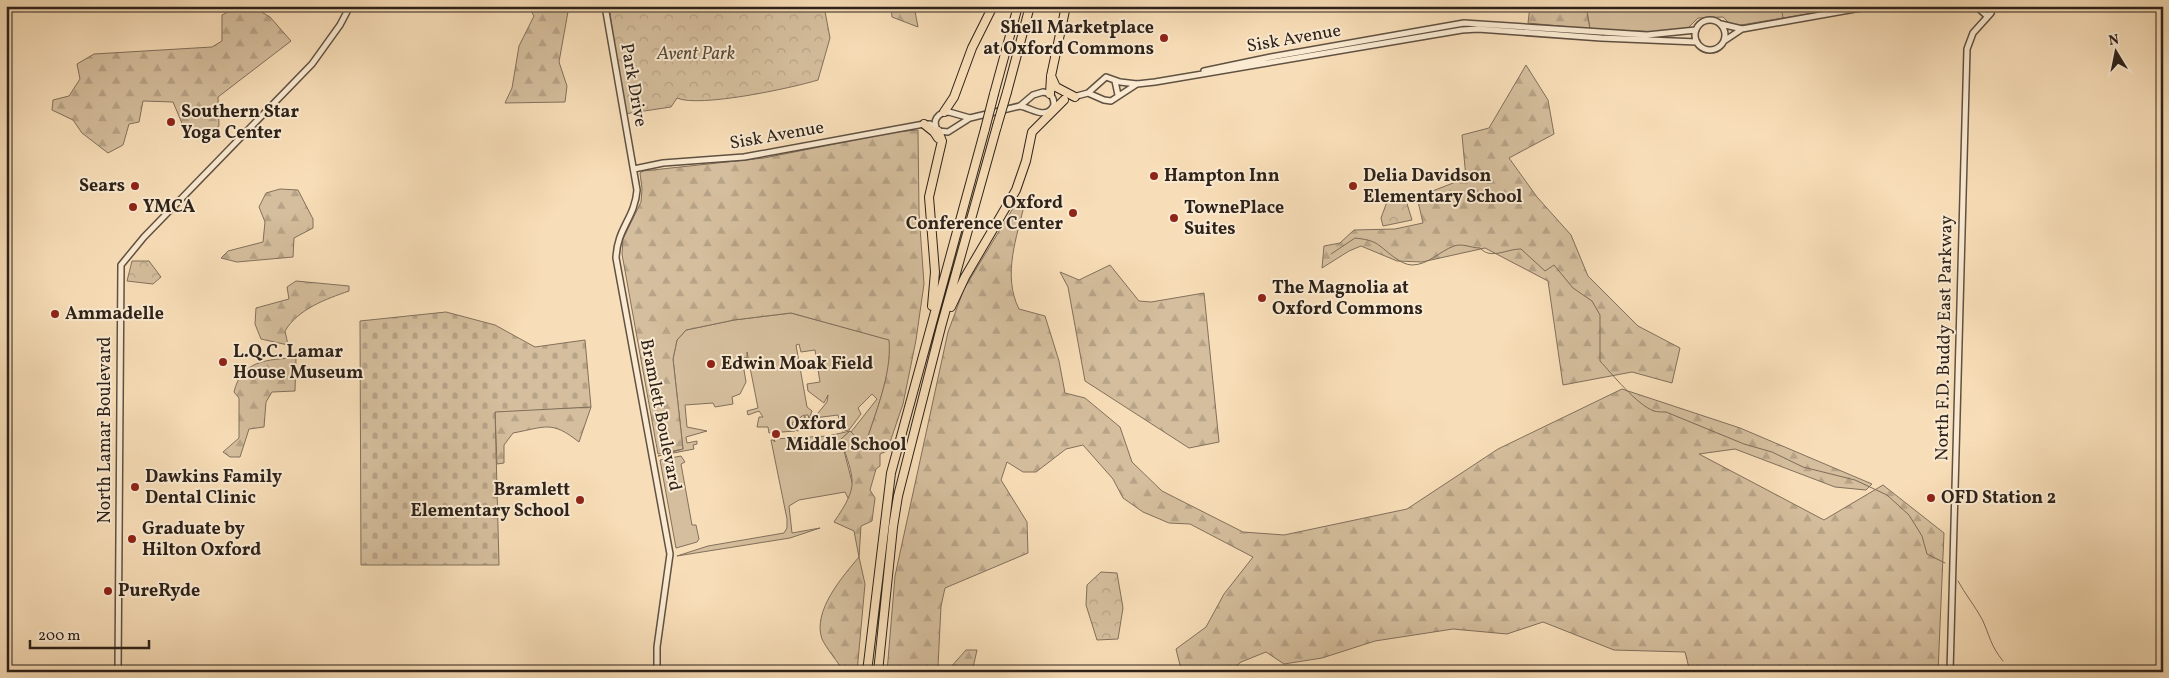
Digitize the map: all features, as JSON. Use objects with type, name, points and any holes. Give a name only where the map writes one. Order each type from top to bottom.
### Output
[{"type":"highway","points":[[944,112],[954,96],[972,48],[993,6]]},
{"type":"highway","points":[[867,672],[891,473],[1018,6]]},
{"type":"highway","points":[[878,672],[898,496],[941,327],[1030,6]]},
{"type":"highway","points":[[1051,96],[1051,76],[1066,6]]},
{"type":"highway","points":[[1032,132],[1069,98],[1056,87],[1051,76]]},
{"type":"highway","points":[[941,327],[965,277],[1016,190],[1026,161],[1033,126],[1044,113]]},
{"type":"highway","points":[[924,124],[934,132],[940,147]]},
{"type":"highway","points":[[929,330],[934,272],[929,197],[942,141],[937,129]]},
{"type":"street","name":"North Lamar Boulevard","points":[[118,672],[121,266],[144,237],[312,64],[337,30],[350,6]]},
{"type":"street","name":"Park Drive","points":[[605,6],[634,169]]},
{"type":"street","name":"Sisk Avenue","points":[[1196,74],[1218,66],[1464,23],[1647,35],[1689,32],[1696,30],[1705,20],[1714,20],[1721,24],[1742,29],[1872,6]]},
{"type":"street","name":"North F.D. Buddy East Parkway","points":[[1950,672],[1967,49],[1973,33],[1989,14],[1976,6]]},
{"type":"street","points":[[1721,24],[1725,33],[1723,42]]},
{"type":"street","name":"Sisk Avenue","points":[[1096,84],[1106,77],[1115,81],[1137,84],[1478,29],[1601,38],[1697,42],[1708,49],[1717,48],[1742,29]]},
{"type":"street","points":[[1696,30],[1697,42]]},
{"type":"street","points":[[1115,81],[1118,95]]},
{"type":"street","points":[[1020,106],[1040,114],[1044,113],[1052,109],[1054,105],[1069,98],[1088,93],[1096,84]]},
{"type":"street","points":[[1096,84],[1099,97]]},
{"type":"street","name":"Sisk Avenue","points":[[1088,93],[1111,100],[1137,84]]},
{"type":"street","points":[[936,118],[937,129],[948,132],[970,118],[1020,106],[1036,93],[1043,92],[1051,96],[1069,98]]},
{"type":"street","points":[[1051,96],[1054,105]]},
{"type":"street","name":"Sisk Avenue","points":[[924,124],[944,112]]},
{"type":"street","points":[[944,112],[970,118]]},
{"type":"street","name":"Sisk Avenue","points":[[634,169],[663,163],[744,157],[924,124],[930,124],[937,129]]},
{"type":"street","name":"Bramlett Boulevard","points":[[634,169],[636,200],[618,239],[616,258],[670,547],[668,576],[657,647],[657,672]]},
{"type":"green space","points":[[251,6],[270,17],[291,41],[218,97],[219,126],[203,139],[184,128],[173,102],[143,101],[139,122],[129,124],[123,145],[108,153],[82,133],[73,120],[52,110],[53,100],[69,96],[80,79],[77,64],[94,54],[212,47],[222,41],[222,15],[237,7]]},
{"type":"green space","points":[[528,6],[569,6],[559,62],[567,86],[565,102],[505,103],[512,88],[519,46],[534,16]]},
{"type":"green space","name":"Avent Park","points":[[609,6],[824,6],[830,38],[818,80],[788,88],[724,99],[705,101],[677,98],[671,107],[624,114]]},
{"type":"green space","points":[[891,6],[914,6],[918,27],[892,17]]},
{"type":"green space","points":[[1530,6],[1586,6],[1590,29],[1528,23]]},
{"type":"green space","points":[[1586,6],[1854,6],[1735,26],[1723,17],[1698,18],[1687,29],[1661,32],[1590,29]]},
{"type":"green space","points":[[1781,6],[1856,6],[1783,18]]},
{"type":"green space","points":[[1526,65],[1548,100],[1554,134],[1509,158],[1537,197],[1571,235],[1588,276],[1638,326],[1680,348],[1672,383],[1632,372],[1563,385],[1548,281],[1485,248],[1422,262],[1397,261],[1361,246],[1349,251],[1322,268],[1324,246],[1340,243],[1354,230],[1395,229],[1423,223],[1417,197],[1466,178],[1462,135],[1489,128]]},
{"type":"green space","points":[[918,130],[919,213],[924,284],[916,340],[903,404],[887,451],[880,454],[880,466],[876,469],[870,490],[875,498],[872,521],[861,526],[859,557],[854,531],[834,522],[848,499],[852,482],[841,439],[850,431],[865,446],[878,407],[888,367],[889,340],[791,313],[734,320],[686,330],[677,340],[673,359],[683,449],[658,454],[622,254],[623,239],[641,202],[640,173],[643,171],[764,158],[895,132]]},
{"type":"green space","points":[[280,189],[298,190],[313,219],[313,228],[294,238],[293,257],[237,262],[221,258],[228,251],[263,242],[265,222],[259,207],[266,193]]},
{"type":"green space","points":[[1405,197],[1412,220],[1383,226],[1381,218],[1388,199]]},
{"type":"green space","points":[[1025,202],[1015,242],[1011,269],[1014,296],[1019,309],[1045,316],[1059,361],[1065,393],[1085,398],[1120,427],[1132,462],[1162,491],[1243,532],[1284,535],[1407,509],[1498,449],[1622,389],[1740,428],[1872,484],[1866,490],[1835,487],[1735,449],[1699,454],[1824,520],[1883,485],[1944,533],[1938,672],[1690,672],[1685,652],[1614,650],[1543,622],[1507,634],[1453,629],[1375,641],[1322,658],[1284,664],[1266,652],[1241,662],[1229,672],[1193,672],[1180,665],[1176,649],[1206,627],[1224,594],[1253,557],[1190,524],[1169,523],[1143,512],[1123,498],[1113,479],[1083,445],[1066,449],[1036,472],[1023,472],[1007,462],[1001,480],[1027,522],[1028,553],[945,588],[941,606],[938,666],[950,668],[966,650],[977,650],[972,672],[887,672],[895,576],[948,332],[964,289],[1015,205]]},
{"type":"green space","points":[[132,261],[149,261],[161,277],[153,284],[127,281]]},
{"type":"green space","points":[[1110,265],[1139,301],[1151,302],[1204,293],[1219,442],[1189,448],[1085,381],[1068,287],[1060,272],[1079,280]]},
{"type":"green space","points":[[296,281],[349,286],[349,291],[322,301],[297,317],[285,331],[288,345],[261,339],[255,324],[256,308],[289,299],[287,287]]},
{"type":"green space","points":[[446,312],[495,325],[535,347],[585,340],[591,407],[495,412],[499,565],[361,565],[360,321]]},
{"type":"green space","points":[[791,313],[890,340],[886,380],[865,446],[851,432],[877,399],[872,394],[858,408],[861,414],[849,430],[842,431],[838,415],[814,418],[827,402],[828,395],[824,403],[808,391],[807,384],[820,382],[815,350],[801,352],[799,344],[796,345],[807,407],[812,411],[809,419],[808,415],[805,415],[806,429],[797,431],[795,427],[805,426],[804,415],[792,423],[795,431],[769,433],[768,427],[757,427],[759,417],[763,417],[759,411],[748,415],[747,411],[758,408],[747,352],[747,358],[742,358],[746,382],[740,394],[732,397],[733,404],[715,407],[713,403],[685,405],[687,427],[707,431],[686,437],[687,443],[697,441],[697,444],[693,445],[694,449],[658,456],[683,449],[673,359],[677,340],[686,330],[734,320]]},
{"type":"green space","points":[[296,358],[295,391],[272,392],[266,402],[264,427],[249,429],[240,457],[230,457],[223,452],[239,438],[239,398],[234,392],[237,382],[243,374],[249,368],[265,361]]},
{"type":"green space","points":[[591,407],[579,442],[562,430],[548,427],[513,433],[504,445],[504,463],[497,464],[495,411]]},
{"type":"green space","points":[[850,431],[841,439],[853,486],[849,500],[845,492],[799,500],[789,506],[792,533],[820,528],[790,538],[677,556],[708,546],[784,533],[787,528],[787,519],[771,440],[775,442],[774,439],[828,436]]},
{"type":"green space","points":[[681,456],[685,462],[681,464],[692,525],[696,525],[699,539],[697,542],[676,548],[660,460]]},
{"type":"green space","points":[[859,557],[865,584],[857,672],[844,672],[822,639],[821,617],[831,595]]},
{"type":"green space","points":[[1101,572],[1117,573],[1123,608],[1118,639],[1097,640],[1086,605],[1087,585]]},
{"type":"waterway","points":[[1331,254],[1355,238],[1374,242],[1399,261],[1412,265],[1423,263],[1449,248],[1461,245],[1480,248],[1494,254],[1521,249],[1545,271],[1554,265],[1573,288],[1592,301],[1600,315],[1600,361],[1625,389],[1647,408],[1658,412],[1666,412],[1744,444],[1772,452],[1803,467],[1855,480],[1887,495],[1909,515],[1922,536],[1927,554],[1945,563]]},
{"type":"waterway","points":[[1958,581],[1982,619],[1993,645],[2003,661]]},
{"type":"place","name":"Shell Marketplace at Oxford Commons","points":[[1164,38]]},
{"type":"place","name":"Southern Star Yoga Center","points":[[171,122]]},
{"type":"place","name":"Hampton Inn","points":[[1154,176]]},
{"type":"place","name":"Sears","points":[[135,186]]},
{"type":"place","name":"Delia Davidson Elementary School","points":[[1353,186]]},
{"type":"place","name":"YMCA","points":[[133,207]]},
{"type":"place","name":"Oxford Conference Center","points":[[1073,213]]},
{"type":"place","name":"TownePlace Suites","points":[[1174,218]]},
{"type":"place","name":"The Magnolia at Oxford Commons","points":[[1262,298]]},
{"type":"place","name":"Ammadelle","points":[[55,314]]},
{"type":"place","name":"L.Q.C. Lamar House Museum","points":[[223,362]]},
{"type":"place","name":"Edwin Moak Field","points":[[711,364]]},
{"type":"place","name":"Oxford Middle School","points":[[776,434]]},
{"type":"place","name":"Dawkins Family Dental Clinic","points":[[135,487]]},
{"type":"place","name":"OFD Station 2","points":[[1931,498]]},
{"type":"place","name":"Bramlett Elementary School","points":[[580,500]]},
{"type":"place","name":"Graduate by Hilton Oxford","points":[[132,539]]},
{"type":"place","name":"PureRyde","points":[[108,591]]}]
